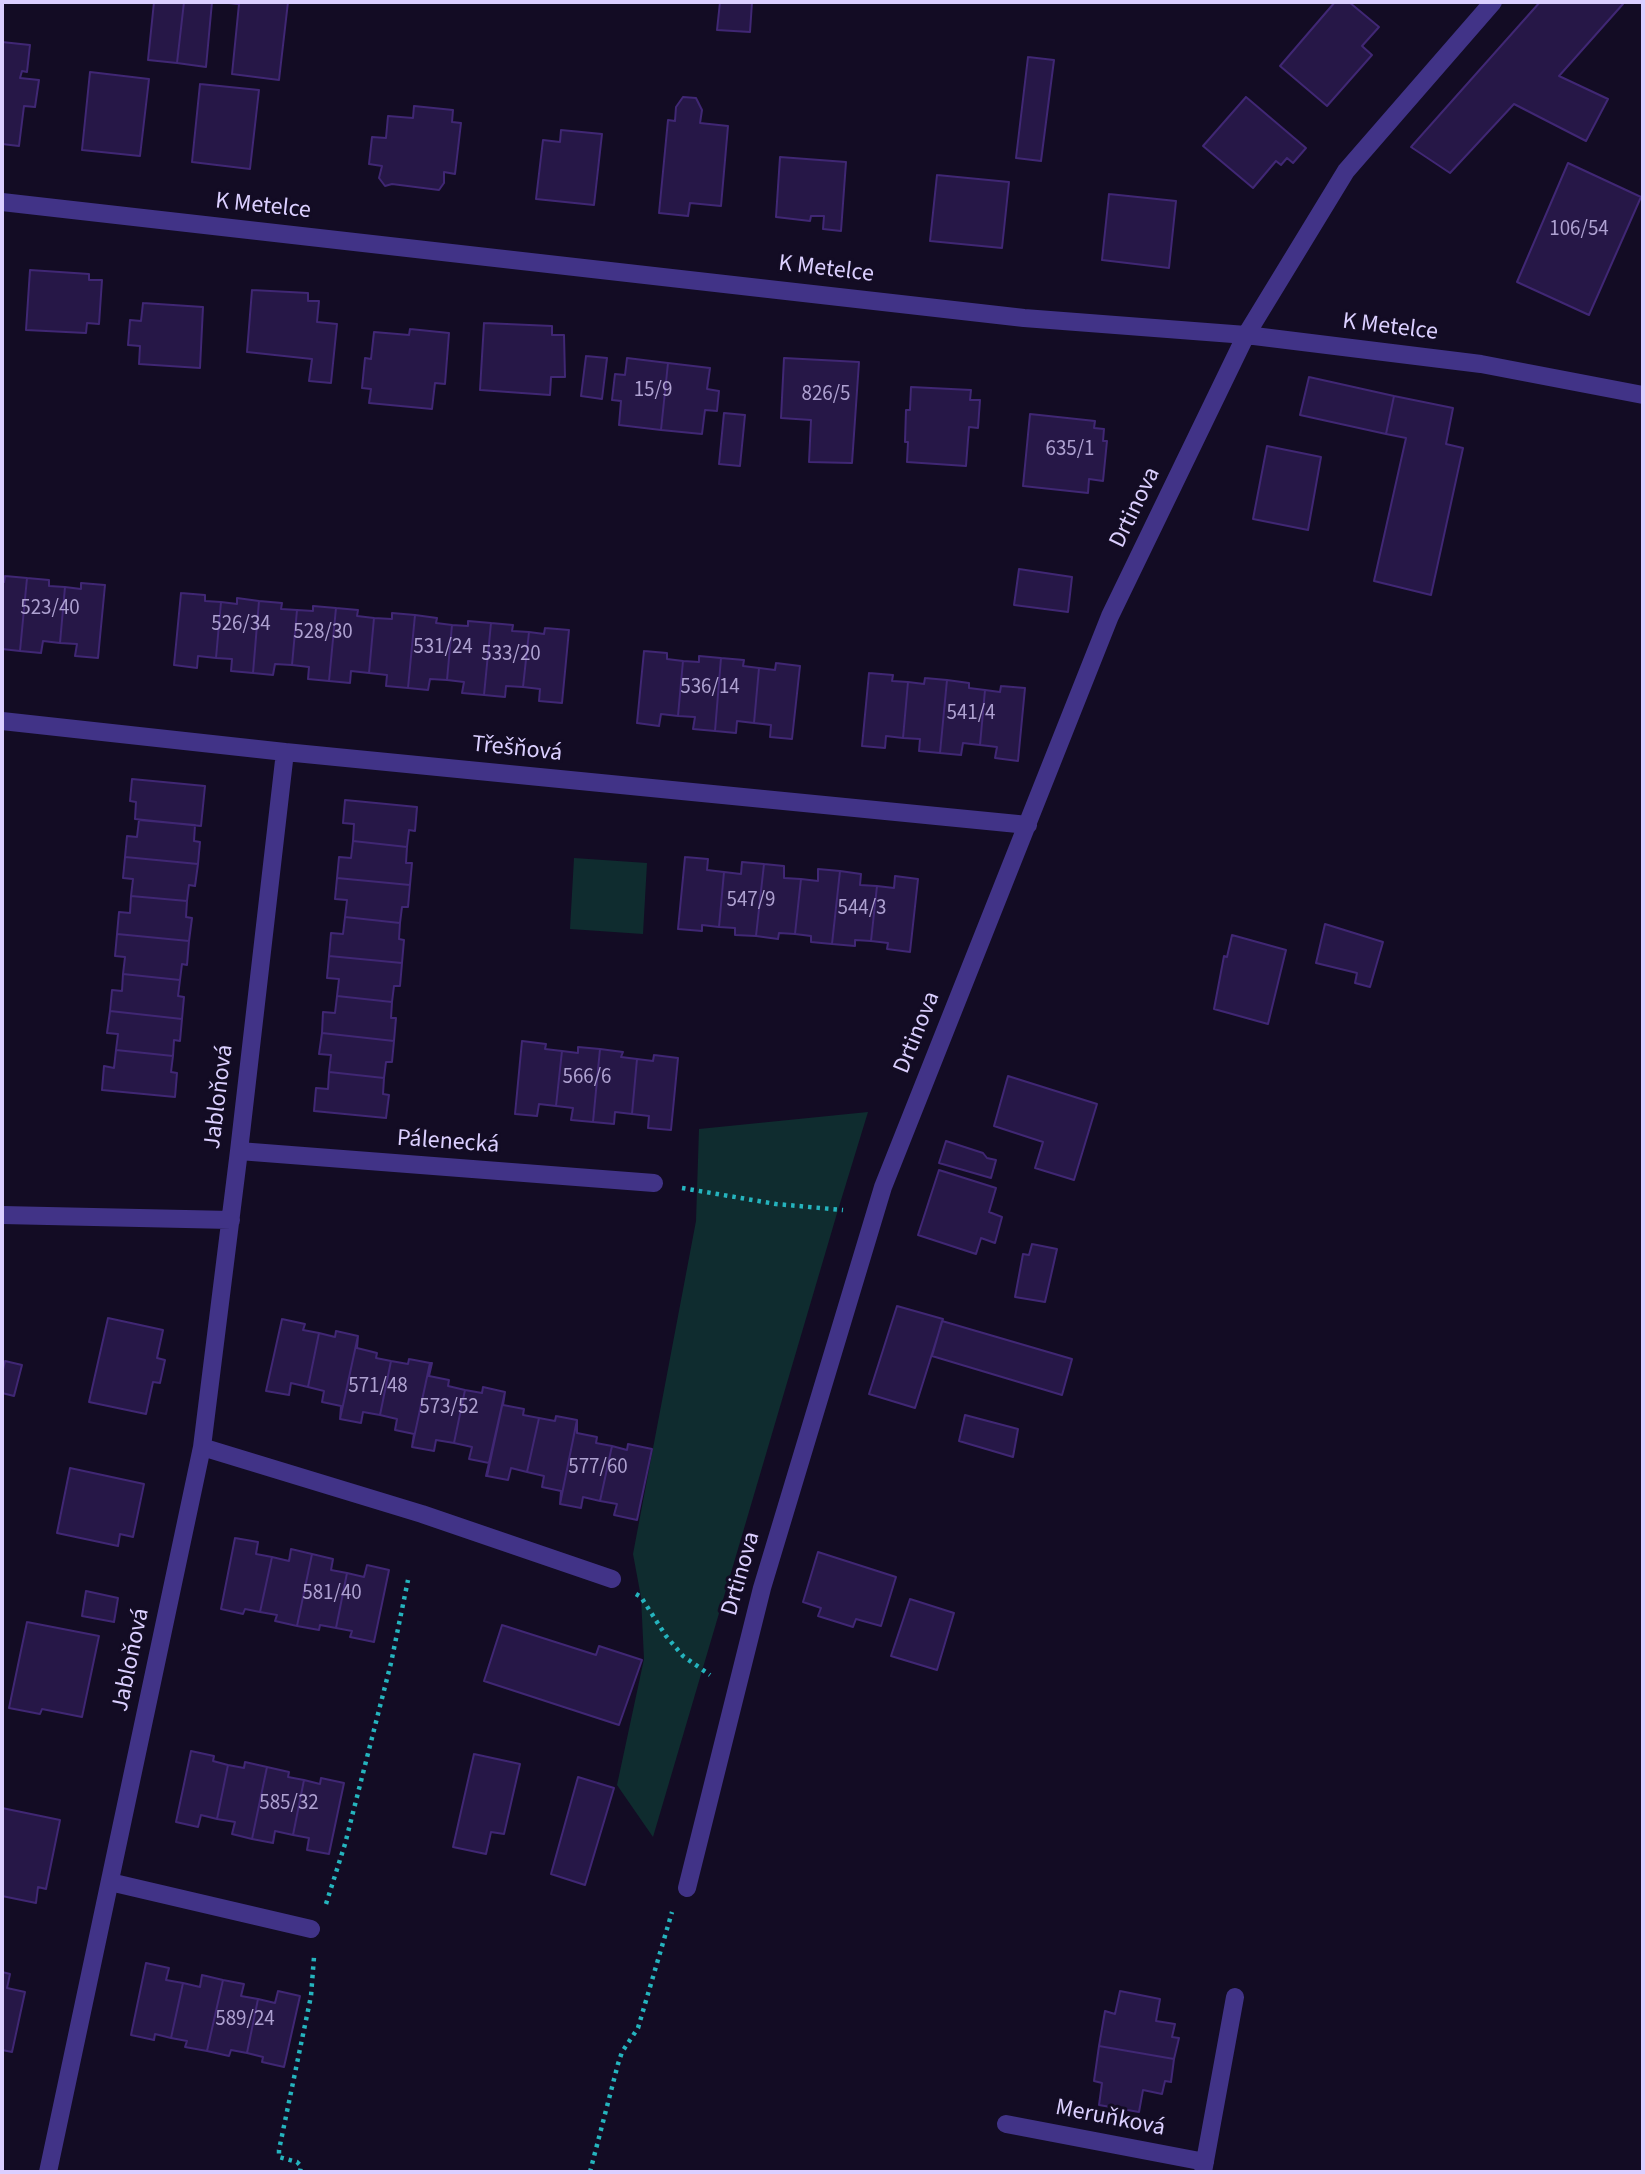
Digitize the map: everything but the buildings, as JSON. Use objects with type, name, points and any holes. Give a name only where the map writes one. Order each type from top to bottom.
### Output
[{"type":"street","name":"Drtinova","points":[[687,1888],[762,1588],[888,1174],[1110,616],[1246,335],[1346,171],[1493,2]]},
{"type":"street","name":"K Metelce","points":[[2,202],[1024,317],[1246,335],[1481,363],[1643,395]]},
{"type":"street","name":"Třešňová","points":[[2,721],[285,752],[1028,825]]},
{"type":"street","name":"Jabloňová","points":[[48,2172],[202,1447],[285,752]]},
{"type":"street","name":"Pálenecká","points":[[239,1151],[654,1183]]},
{"type":"street","points":[[2,1215],[231,1220]]},
{"type":"street","points":[[202,1447],[422,1514],[612,1579]]},
{"type":"street","points":[[110,1882],[311,1929]]},
{"type":"street","name":"Meruňková","points":[[1006,2124],[1204,2167],[1235,1997]]},
{"type":"path","points":[[654,1183],[776,1204],[838,1210],[877,1209]]},
{"type":"path","points":[[612,1579],[641,1597],[666,1636],[683,1656],[718,1680],[738,1687]]},
{"type":"path","points":[[299,2172],[301,2166],[297,2162],[279,2158],[279,2150],[311,1997],[316,1941],[311,1929],[329,1899],[342,1855],[391,1663],[408,1580]]},
{"type":"path","points":[[590,2172],[622,2052],[638,2028],[674,1904],[687,1888]]},
{"type":"green space","points":[[574,858],[647,863],[643,934],[570,929]]},
{"type":"green space","points":[[868,1112],[653,1837],[617,1785],[644,1659],[641,1597],[633,1554],[696,1221],[699,1129]]}]
